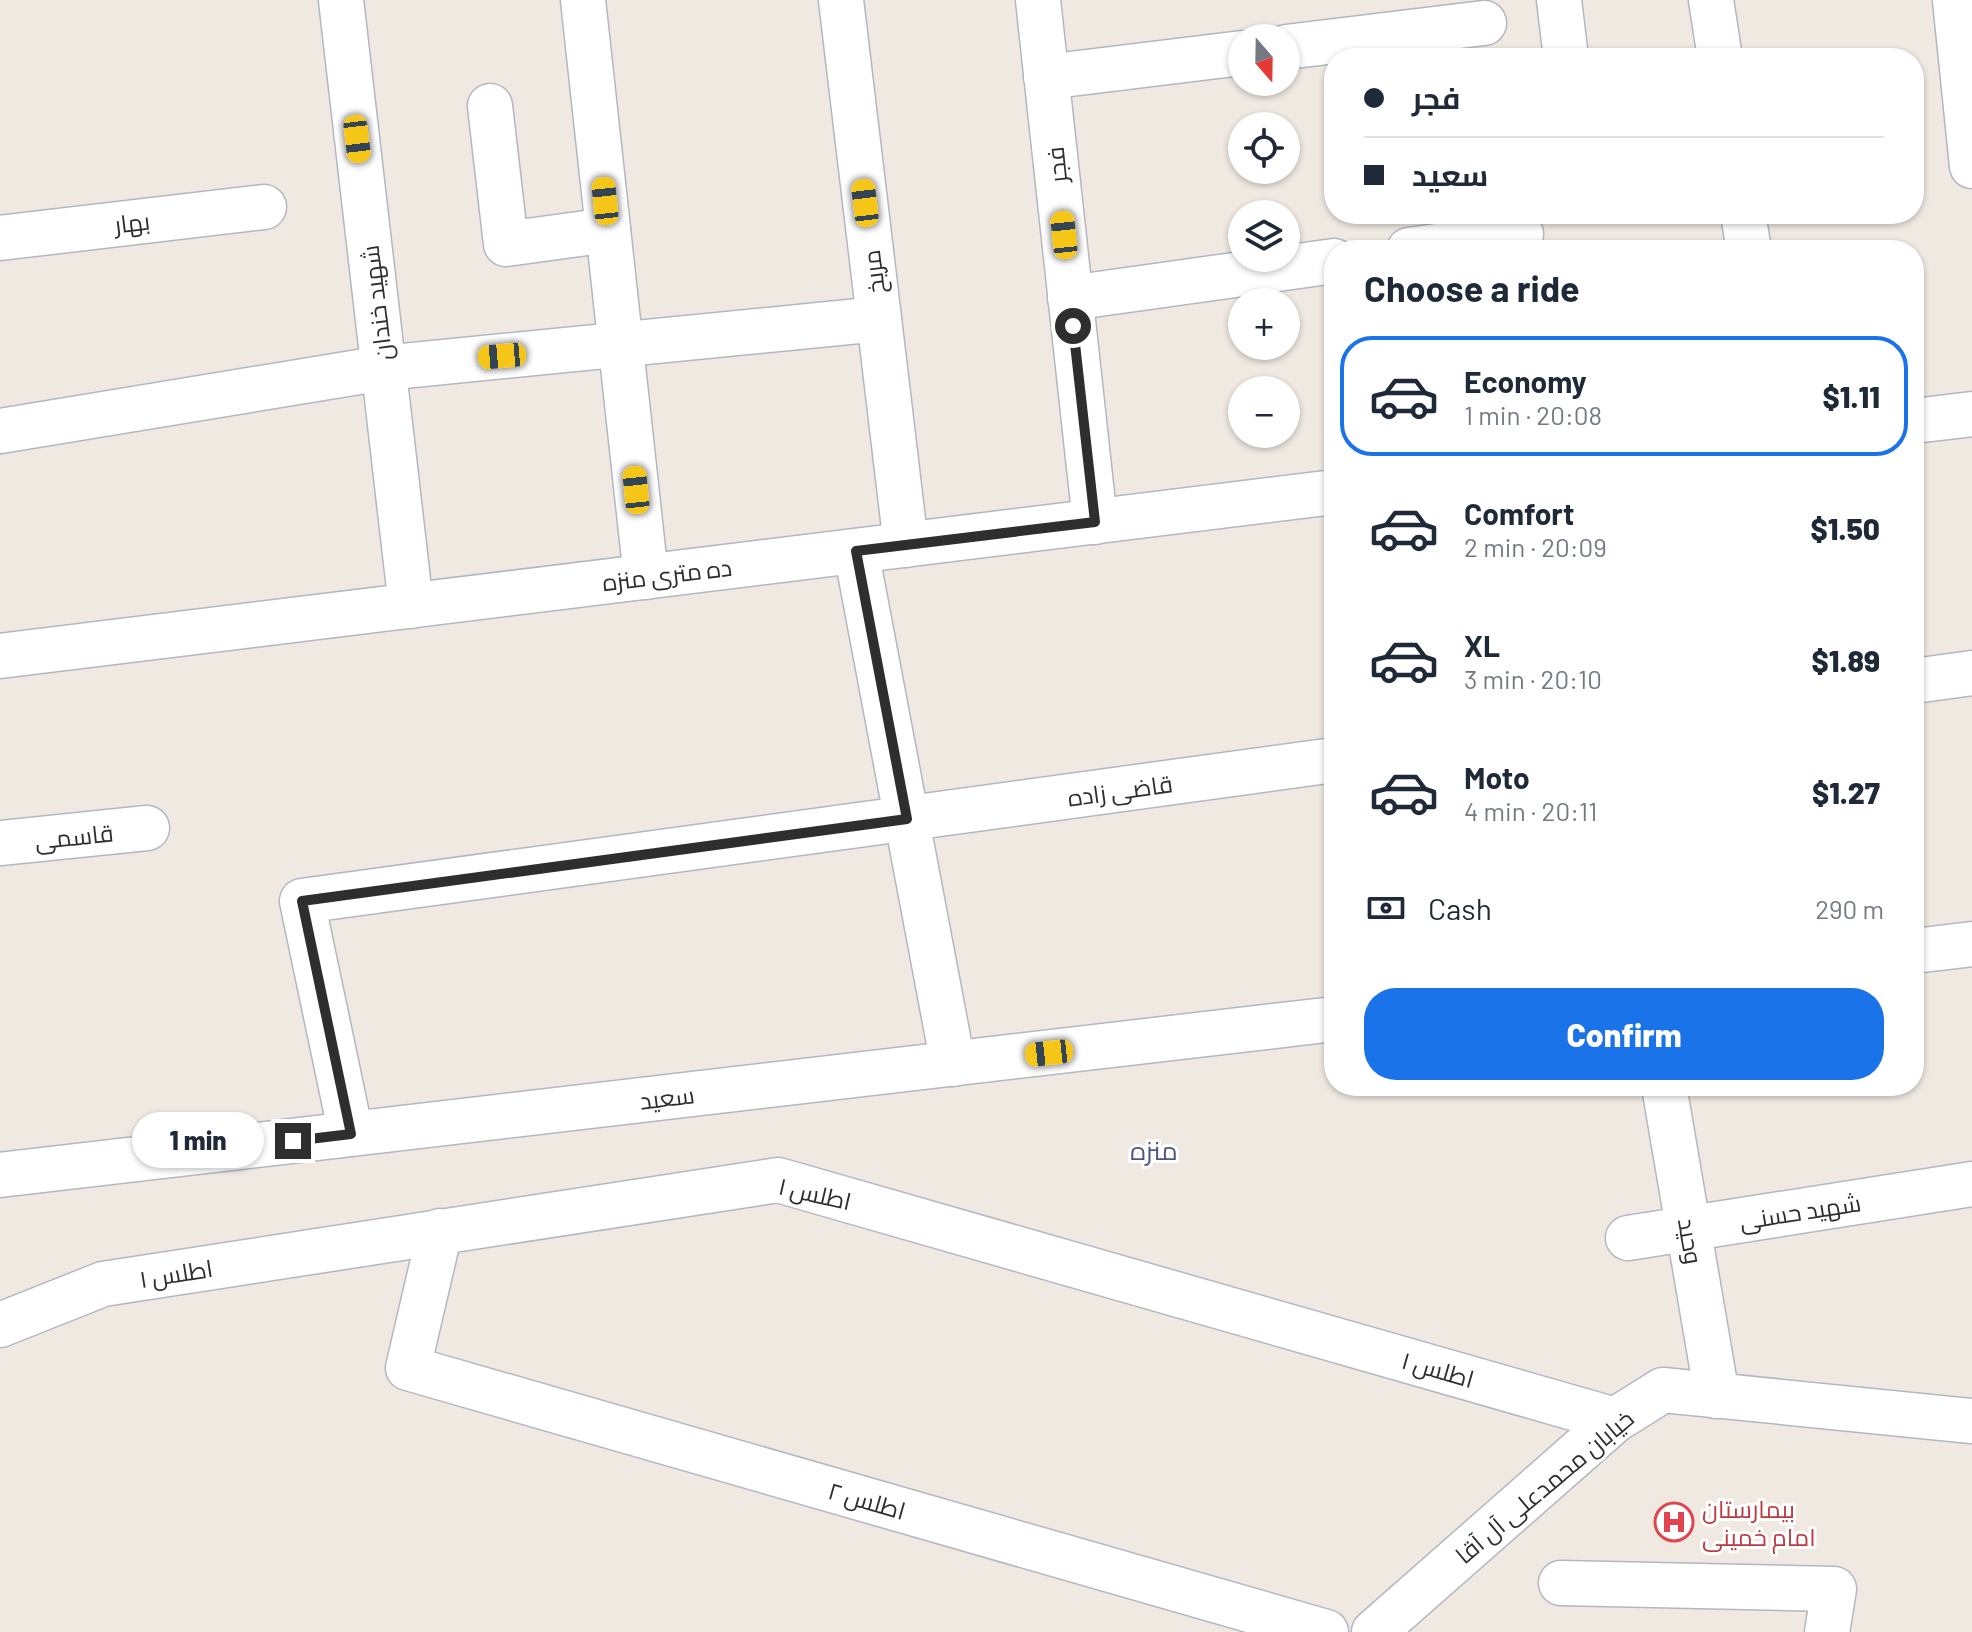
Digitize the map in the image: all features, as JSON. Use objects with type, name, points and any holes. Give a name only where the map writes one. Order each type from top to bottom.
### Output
[{"type":"street","name":"شهید خندان","points":[[341,0],[411,606]]},
{"type":"street","points":[[583,0],[646,577]]},
{"type":"street","name":"مریخ","points":[[841,0],[906,545]]},
{"type":"street","name":"فجر","points":[[1038,0],[1095,522]]},
{"type":"street","points":[[1559,0],[1565,48]]},
{"type":"street","points":[[1711,0],[1718,48]]},
{"type":"street","points":[[1955,0],[1972,166]]},
{"type":"street","points":[[1300,46],[1485,27]]},
{"type":"street","points":[[1046,77],[1228,55]]},
{"type":"street","points":[[490,106],[506,244],[608,230]]},
{"type":"street","name":"بهار","points":[[0,238],[264,207]]},
{"type":"street","points":[[1474,240],[1520,233]]},
{"type":"street","points":[[1070,298],[1324,262]]},
{"type":"street","points":[[0,431],[383,368],[879,319]]},
{"type":"street","points":[[1924,420],[1972,414]]},
{"type":"street","name":"ده متری منزه","points":[[0,654],[1324,493]]},
{"type":"street","points":[[856,551],[953,1064]]},
{"type":"street","points":[[1924,680],[1972,673]]},
{"type":"street","name":"قاضی زاده","points":[[351,1134],[302,901],[1324,761]]},
{"type":"street","name":"قاسمی","points":[[0,843],[147,828]]},
{"type":"street","points":[[1924,950],[1972,944]]},
{"type":"street","name":"سعید","points":[[0,1175],[1324,1020]]},
{"type":"street","name":"وحید","points":[[1666,1096],[1717,1396]]},
{"type":"street","name":"اطلس ۱","points":[[0,1325],[103,1284],[778,1180],[1615,1420]]},
{"type":"street","name":"شهید حسنی","points":[[1628,1238],[1972,1184]]},
{"type":"street","name":"اطلس ۲","points":[[440,1231],[408,1368],[1326,1632]]},
{"type":"street","name":"خیابان محمدعلی آل آقا","points":[[1374,1632],[1615,1420],[1663,1390],[1972,1421]]},
{"type":"street","points":[[1561,1583],[1834,1589],[1827,1632]]},
{"type":"place","name":"بیمارستان امام خمینی","points":[[1674,1522]]},
{"type":"district","name":"منزه","points":[[1154,1149]]},
{"type":"route","points":[[293,1141],[351,1134],[302,901],[907,819],[856,551],[1095,522],[1073,326]]}]
